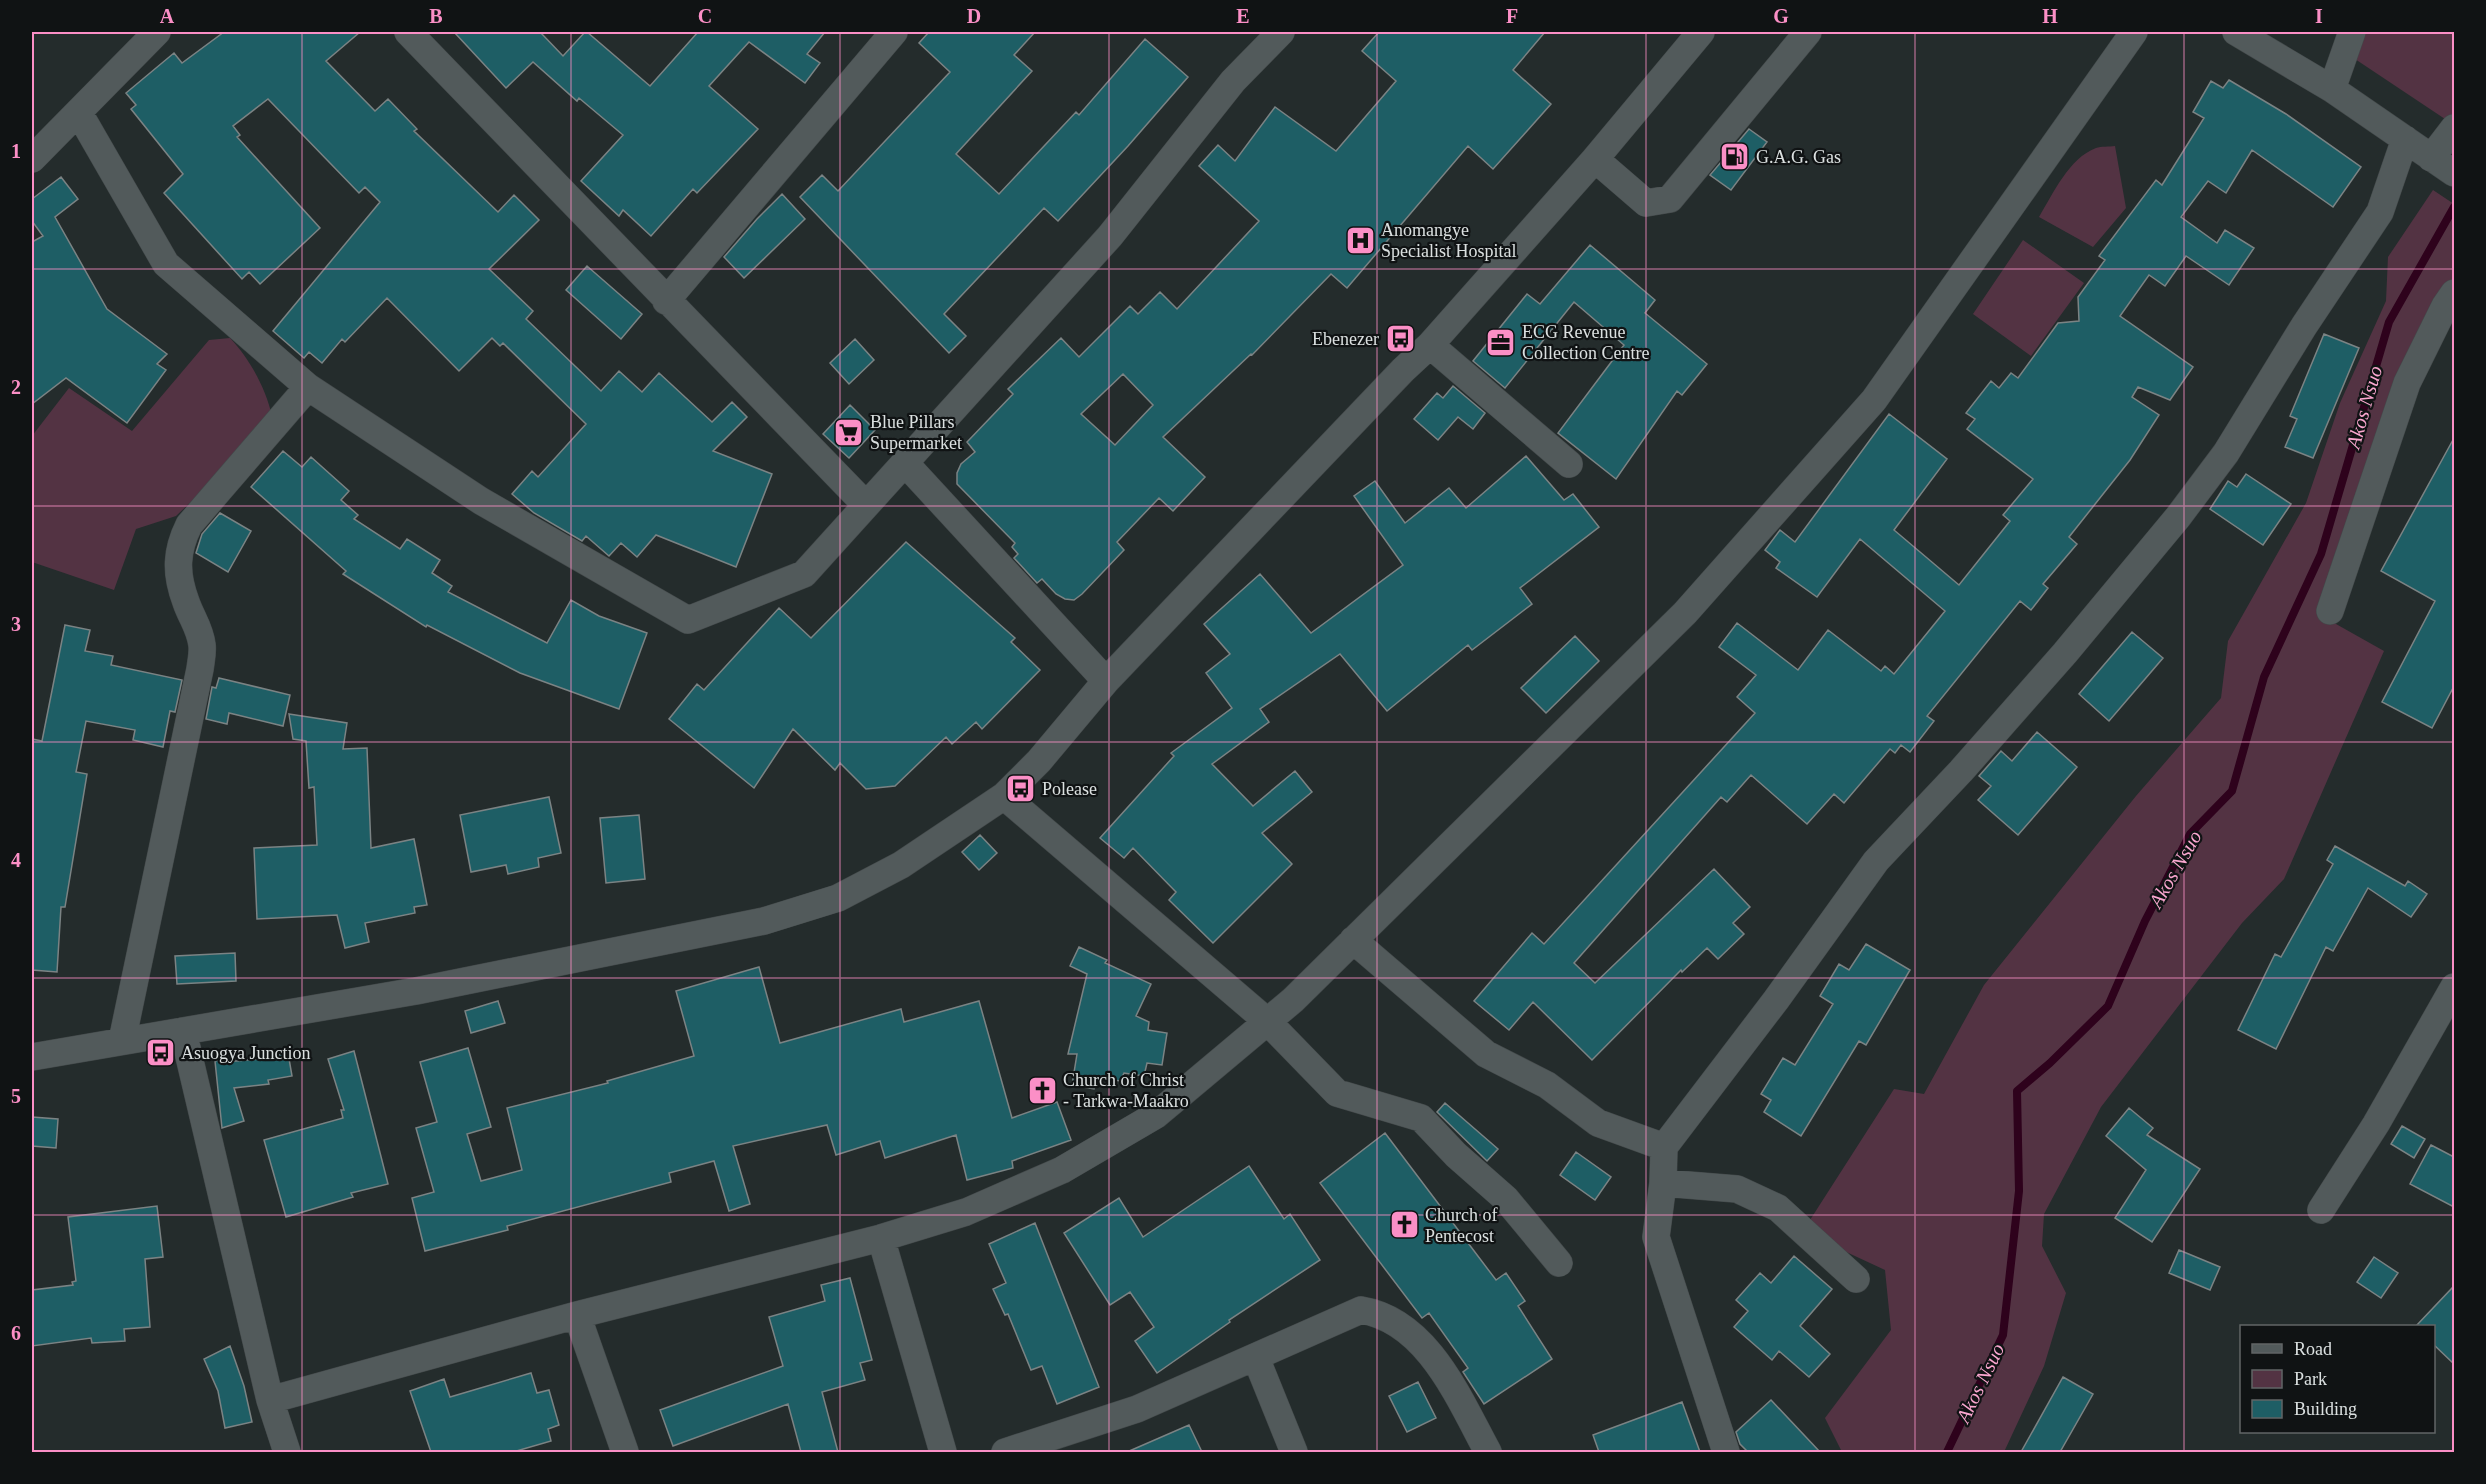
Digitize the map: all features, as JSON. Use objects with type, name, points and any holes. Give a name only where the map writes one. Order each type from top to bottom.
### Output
[{"type":"street","points":[[32,159],[157,32]]},
{"type":"street","points":[[408,32],[865,504]]},
{"type":"street","points":[[666,301],[894,32]]},
{"type":"street","points":[[79,113],[166,264],[309,387],[481,501],[688,620],[804,574],[1110,236],[1233,81],[1281,32]]},
{"type":"street","points":[[1595,159],[1646,203],[1670,199],[1808,32]]},
{"type":"street","points":[[270,1400],[577,1315],[881,1238],[966,1212],[1062,1170],[1156,1115],[1268,1022],[1685,613],[1874,400],[2134,32]]},
{"type":"street","points":[[2236,32],[2332,89],[2443,166],[2454,128]]},
{"type":"street","points":[[2332,89],[2352,32]]},
{"type":"street","points":[[32,1057],[417,992],[764,921],[838,898],[901,865],[1004,796],[1039,761],[1106,681],[1430,345],[1595,159],[1693,34]]},
{"type":"street","points":[[1726,1452],[1656,1237],[1663,1184],[1664,1147],[1776,1000],[1876,861],[1961,771],[2065,653],[2178,516],[2226,453],[2304,326],[2380,212],[2404,139]]},
{"type":"street","points":[[2330,611],[2407,383],[2445,306],[2454,293]]},
{"type":"street","points":[[1430,345],[1569,464]]},
{"type":"street","points":[[123,1041],[200,669],[202,647],[198,625],[185,601],[178,566],[179,544],[189,525],[309,387]]},
{"type":"street","points":[[905,463],[1106,681]]},
{"type":"street","points":[[1004,796],[1268,1022],[1337,1093],[1421,1118],[1456,1155],[1506,1199],[1559,1263]]},
{"type":"street","points":[[1353,940],[1486,1054],[1546,1085],[1598,1123],[1664,1147]]},
{"type":"street","points":[[2321,1210],[2447,1018],[2454,987]]},
{"type":"street","points":[[183,1031],[270,1400],[286,1452]]},
{"type":"street","points":[[1663,1184],[1737,1189],[1779,1208],[1856,1279]]},
{"type":"street","points":[[881,1238],[944,1452]]},
{"type":"street","points":[[1005,1452],[1137,1409],[1360,1310],[1377,1313],[1395,1323],[1422,1345],[1444,1371],[1488,1452]]},
{"type":"street","points":[[577,1315],[625,1452]]},
{"type":"street","points":[[1256,1358],[1294,1452]]},
{"type":"green space","points":[[2357,32],[2454,32],[2454,125],[2349,55]]},
{"type":"green space","points":[[2115,146],[2126,208],[2093,247],[2039,217],[2063,178],[2078,160],[2096,148]]},
{"type":"green space","points":[[2433,190],[2454,204],[2454,279],[2436,308],[2320,615],[2384,651],[2284,879],[2242,923],[2101,1107],[2044,1214],[2042,1246],[2066,1293],[2044,1366],[2004,1452],[1842,1452],[1825,1418],[1891,1330],[1885,1270],[1842,1250],[1810,1220],[1894,1089],[1924,1094],[1984,985],[2136,796],[2221,698],[2228,641],[2306,503],[2340,403],[2386,301],[2388,257]]},
{"type":"green space","points":[[2023,240],[2084,283],[2031,356],[1973,314]]},
{"type":"green space","points":[[230,338],[256,375],[266,395],[272,416],[216,478],[176,516],[136,529],[114,590],[32,562],[32,436],[69,388],[132,431],[209,340]]},
{"type":"building","points":[[224,32],[360,32],[326,61],[375,111],[388,99],[417,129],[414,131],[498,212],[514,195],[539,220],[489,269],[533,311],[526,319],[601,391],[619,371],[642,392],[659,373],[712,422],[732,402],[747,417],[713,451],[772,474],[736,567],[656,535],[637,557],[621,543],[609,556],[586,536],[582,541],[534,513],[512,494],[532,471],[538,477],[586,424],[503,343],[500,346],[492,338],[459,371],[387,298],[345,342],[342,339],[322,363],[309,352],[304,358],[273,331],[380,202],[365,187],[359,193],[268,99],[233,126],[240,135],[237,137],[320,228],[260,284],[249,272],[242,279],[164,193],[183,174],[131,109],[136,105],[126,93],[174,53],[182,63]]},
{"type":"building","points":[[454,32],[540,32],[563,56],[587,32],[650,86],[698,32],[825,32],[807,54],[820,63],[805,83],[749,42],[709,86],[758,129],[697,193],[693,189],[651,236],[623,210],[619,216],[581,181],[623,135],[579,98],[577,101],[533,62],[506,88]]},
{"type":"building","points":[[929,32],[1035,32],[1014,55],[1032,71],[956,154],[999,194],[1076,112],[1079,115],[1145,39],[1188,77],[1058,221],[1044,208],[944,314],[966,336],[949,353],[800,197],[822,175],[838,191],[950,72],[919,43]]},
{"type":"building","points":[[1379,32],[1545,32],[1513,70],[1551,104],[1493,169],[1468,146],[1347,288],[1331,274],[1252,355],[1163,437],[1205,477],[1173,511],[1159,498],[1117,542],[1124,550],[1074,600],[1065,599],[1056,594],[1042,579],[1037,583],[1014,558],[1018,554],[1012,547],[1015,543],[957,484],[957,473],[961,464],[975,452],[967,442],[1013,394],[1008,389],[1061,338],[1079,357],[1130,306],[1138,314],[1160,292],[1177,309],[1259,221],[1199,166],[1218,145],[1235,161],[1275,107],[1336,151],[1396,81],[1362,51]],"holes":[[[1123,374],[1153,405],[1115,445],[1081,414]]]},
{"type":"building","points":[[2229,80],[2286,114],[2361,167],[2333,207],[2252,150],[2226,193],[2208,181],[2181,217],[2217,243],[2225,230],[2254,248],[2229,285],[2186,256],[2165,286],[2149,275],[2120,316],[2193,367],[2170,400],[2138,387],[2132,397],[2159,415],[2130,460],[2069,537],[2077,544],[2043,584],[2048,588],[2031,610],[2020,601],[1927,716],[1934,721],[1910,752],[1901,745],[1895,753],[1890,749],[1844,803],[1834,794],[1807,824],[1751,775],[1727,802],[1721,797],[1574,963],[1595,983],[1714,869],[1750,907],[1733,923],[1744,934],[1718,959],[1707,948],[1682,972],[1681,970],[1592,1060],[1533,1002],[1509,1030],[1474,1001],[1532,933],[1544,944],[1755,713],[1737,697],[1756,675],[1719,647],[1737,623],[1798,670],[1828,630],[1881,671],[1885,666],[1894,674],[1945,611],[1860,539],[1817,597],[1776,568],[1780,562],[1765,550],[1780,530],[1795,542],[1889,414],[1947,459],[1894,530],[1959,585],[2010,521],[2003,515],[2033,479],[1967,429],[1975,419],[1966,413],[1991,381],[1999,388],[2011,373],[2018,378],[2058,323],[2079,321],[2078,297],[2105,260],[2099,256],[2156,180],[2162,185],[2204,118],[2193,112],[2211,81],[2223,88]]},
{"type":"building","points":[[1749,129],[1767,142],[1731,190],[1710,175]]},
{"type":"building","points":[[61,177],[78,199],[55,217],[107,309],[167,354],[157,364],[166,370],[127,423],[66,378],[32,404],[32,242],[43,236],[32,221],[32,199]]},
{"type":"building","points":[[782,194],[805,219],[744,278],[724,257]]},
{"type":"building","points":[[1590,245],[1655,300],[1645,313],[1707,364],[1682,395],[1677,391],[1616,479],[1558,433],[1624,345],[1574,302],[1505,388],[1473,361],[1527,294],[1540,304]]},
{"type":"building","points":[[587,266],[642,314],[621,339],[566,290]]},
{"type":"building","points":[[2324,334],[2359,348],[2313,458],[2285,447],[2297,419],[2290,416]]},
{"type":"building","points":[[855,339],[874,360],[849,384],[830,363]]},
{"type":"building","points":[[1453,386],[1485,413],[1473,429],[1458,417],[1438,440],[1414,419],[1437,393],[1443,398]]},
{"type":"building","name":"Blue Pillars Supermarket","points":[[850,405],[875,430],[849,458],[823,434]]},
{"type":"building","points":[[2454,438],[2454,686],[2432,728],[2382,702],[2435,601],[2381,571]]},
{"type":"building","points":[[283,451],[302,467],[311,457],[349,491],[341,500],[358,515],[354,519],[400,549],[407,539],[440,560],[432,573],[452,586],[448,592],[547,643],[571,600],[599,616],[647,633],[619,709],[520,673],[427,625],[426,627],[343,574],[346,571],[251,487]]},
{"type":"building","points":[[1526,456],[1564,500],[1573,494],[1599,527],[1520,588],[1532,604],[1472,650],[1468,645],[1387,711],[1340,654],[1260,709],[1269,722],[1212,764],[1253,806],[1295,771],[1312,792],[1262,833],[1292,864],[1213,943],[1169,900],[1176,892],[1133,848],[1124,858],[1100,838],[1174,756],[1171,753],[1232,708],[1206,673],[1230,654],[1204,624],[1260,574],[1311,633],[1403,565],[1354,496],[1375,481],[1405,523],[1449,488],[1466,508]]},
{"type":"building","points":[[2246,474],[2291,504],[2263,545],[2210,509],[2228,481],[2237,487]]},
{"type":"building","points":[[220,513],[251,531],[228,572],[196,553],[202,534]]},
{"type":"building","points":[[906,542],[1015,638],[1011,642],[1040,670],[982,729],[976,722],[952,744],[946,737],[895,786],[866,789],[840,763],[835,770],[793,729],[754,788],[669,719],[697,684],[704,690],[779,608],[811,638]]},
{"type":"building","points":[[65,625],[90,630],[85,651],[113,656],[111,665],[182,680],[175,712],[170,711],[163,747],[133,740],[135,730],[86,721],[76,772],[87,774],[65,907],[61,907],[57,972],[32,970],[32,739],[42,741]]},
{"type":"building","points":[[2132,632],[2163,658],[2109,721],[2079,694]]},
{"type":"building","points":[[1575,636],[1599,661],[1546,713],[1521,688]]},
{"type":"building","points":[[219,678],[290,695],[283,726],[229,713],[227,724],[206,719],[212,687],[216,688]]},
{"type":"building","points":[[289,714],[347,723],[343,749],[367,748],[371,848],[414,839],[427,905],[414,907],[415,913],[365,923],[369,942],[345,948],[337,915],[257,919],[254,848],[317,845],[314,787],[309,788],[306,741],[293,739]]},
{"type":"building","points":[[2037,732],[2077,767],[2018,835],[1978,800],[1991,786],[1979,776],[2001,751],[2012,761]]},
{"type":"building","points":[[549,797],[561,853],[538,858],[539,867],[508,874],[506,865],[471,872],[460,815]]},
{"type":"building","points":[[639,815],[645,879],[606,883],[600,818]]},
{"type":"building","points":[[980,835],[997,853],[979,870],[962,852]]},
{"type":"building","points":[[2335,846],[2405,886],[2408,881],[2427,894],[2411,917],[2368,888],[2333,951],[2326,947],[2276,1049],[2238,1030],[2275,954],[2281,957],[2333,864],[2327,860]]},
{"type":"building","points":[[1866,944],[1910,970],[1866,1045],[1859,1041],[1801,1136],[1764,1112],[1771,1100],[1761,1094],[1783,1058],[1795,1065],[1833,1004],[1820,996],[1839,964],[1849,970]]},
{"type":"building","points":[[1079,947],[1107,960],[1105,963],[1151,984],[1136,1016],[1149,1022],[1148,1030],[1167,1033],[1162,1065],[1147,1063],[1144,1076],[1124,1073],[1120,1081],[1097,1077],[1094,1089],[1072,1085],[1077,1054],[1068,1054],[1087,974],[1070,966]]},
{"type":"building","points":[[235,953],[236,981],[177,984],[175,956]]},
{"type":"building","points":[[759,967],[780,1043],[901,1009],[904,1022],[979,1001],[1012,1118],[1057,1102],[1071,1140],[1012,1161],[1013,1168],[967,1180],[956,1135],[885,1158],[880,1141],[836,1155],[827,1125],[733,1146],[750,1204],[729,1211],[714,1161],[669,1173],[671,1182],[507,1226],[508,1230],[425,1251],[412,1198],[434,1192],[416,1128],[437,1122],[420,1062],[468,1048],[491,1127],[467,1134],[481,1181],[522,1170],[507,1108],[608,1083],[607,1081],[694,1056],[676,991]]},
{"type":"building","points":[[498,1001],[505,1023],[471,1033],[465,1011]]},
{"type":"building","points":[[354,1051],[388,1184],[351,1193],[353,1197],[286,1217],[264,1140],[343,1118],[341,1110],[344,1110],[328,1059]]},
{"type":"building","points":[[288,1053],[292,1076],[268,1080],[269,1084],[234,1088],[244,1121],[222,1128],[215,1061],[259,1059]]},
{"type":"building","points":[[1445,1103],[1498,1149],[1487,1161],[1437,1112]]},
{"type":"building","points":[[2129,1108],[2153,1128],[2147,1135],[2200,1169],[2152,1242],[2115,1218],[2146,1170],[2106,1136]]},
{"type":"building","points":[[32,1117],[58,1119],[56,1148],[32,1146]]},
{"type":"building","points":[[2402,1126],[2425,1139],[2414,1158],[2391,1144]]},
{"type":"building","name":"Church of Pentecost","points":[[1385,1133],[1496,1280],[1506,1273],[1525,1301],[1518,1306],[1552,1359],[1484,1404],[1463,1372],[1468,1368],[1429,1313],[1422,1318],[1320,1183]]},
{"type":"building","points":[[2431,1145],[2454,1157],[2454,1207],[2410,1184]]},
{"type":"building","points":[[1576,1152],[1611,1177],[1595,1200],[1560,1175]]},
{"type":"building","points":[[1249,1166],[1284,1219],[1290,1214],[1320,1260],[1229,1320],[1230,1322],[1157,1373],[1135,1341],[1154,1327],[1130,1292],[1110,1305],[1064,1233],[1119,1198],[1143,1237]]},
{"type":"building","points":[[157,1206],[163,1257],[145,1259],[150,1327],[124,1329],[125,1341],[92,1343],[91,1338],[32,1346],[32,1290],[73,1285],[72,1282],[76,1281],[68,1217]]},
{"type":"building","points":[[1035,1223],[1099,1387],[1057,1404],[1042,1366],[1031,1370],[1008,1314],[1005,1315],[993,1289],[1006,1283],[989,1244]]},
{"type":"building","points":[[2179,1250],[2220,1267],[2210,1290],[2169,1273]]},
{"type":"building","points":[[1794,1256],[1832,1289],[1800,1326],[1830,1354],[1809,1377],[1779,1351],[1772,1360],[1734,1327],[1748,1311],[1736,1300],[1760,1273],[1771,1283]]},
{"type":"building","points":[[2374,1257],[2398,1273],[2381,1298],[2357,1282]]},
{"type":"building","points":[[850,1278],[872,1360],[860,1363],[865,1380],[822,1392],[838,1452],[801,1452],[788,1404],[673,1446],[660,1410],[783,1366],[769,1317],[825,1301],[821,1285]]},
{"type":"building","points":[[2454,1286],[2454,1364],[2435,1346],[2435,1325],[2417,1325]]},
{"type":"building","points":[[230,1346],[244,1386],[252,1422],[225,1428],[218,1391],[204,1359]]},
{"type":"building","points":[[531,1373],[537,1393],[549,1390],[559,1425],[548,1429],[551,1441],[513,1452],[431,1452],[410,1391],[444,1379],[450,1397]]},
{"type":"building","points":[[2063,1377],[2093,1394],[2060,1452],[2021,1452]]},
{"type":"building","points":[[1418,1382],[1436,1418],[1407,1432],[1389,1396]]},
{"type":"building","points":[[1771,1400],[1820,1452],[1748,1452],[1740,1444],[1736,1432]]},
{"type":"building","points":[[1682,1402],[1700,1452],[1599,1452],[1593,1435]]},
{"type":"building","points":[[1189,1425],[1202,1452],[1127,1452]]},
{"type":"waterway","name":"Akos Nsuo","points":[[1947,1452],[2003,1335],[2019,1191],[2017,1091],[2050,1063],[2108,1006],[2145,921],[2190,834],[2232,791],[2264,677],[2321,554],[2389,322],[2454,207]]},
{"type":"place","name":"G.A.G. Gas","points":[[1735,157]]},
{"type":"place","name":"Anomangye Specialist Hospital","points":[[1360,240]]},
{"type":"place","name":"Ebenezer","points":[[1400,339]]},
{"type":"place","name":"ECG Revenue Collection Centre","points":[[1501,342]]},
{"type":"place","name":"Blue Pillars Supermarket","points":[[849,432]]},
{"type":"place","name":"Polease","points":[[1021,789]]},
{"type":"place","name":"Asuogya Junction","points":[[160,1053]]},
{"type":"place","name":"Church of Christ - Tarkwa-Maakro","points":[[1042,1090]]},
{"type":"place","name":"Church of Pentecost","points":[[1404,1225]]}]
